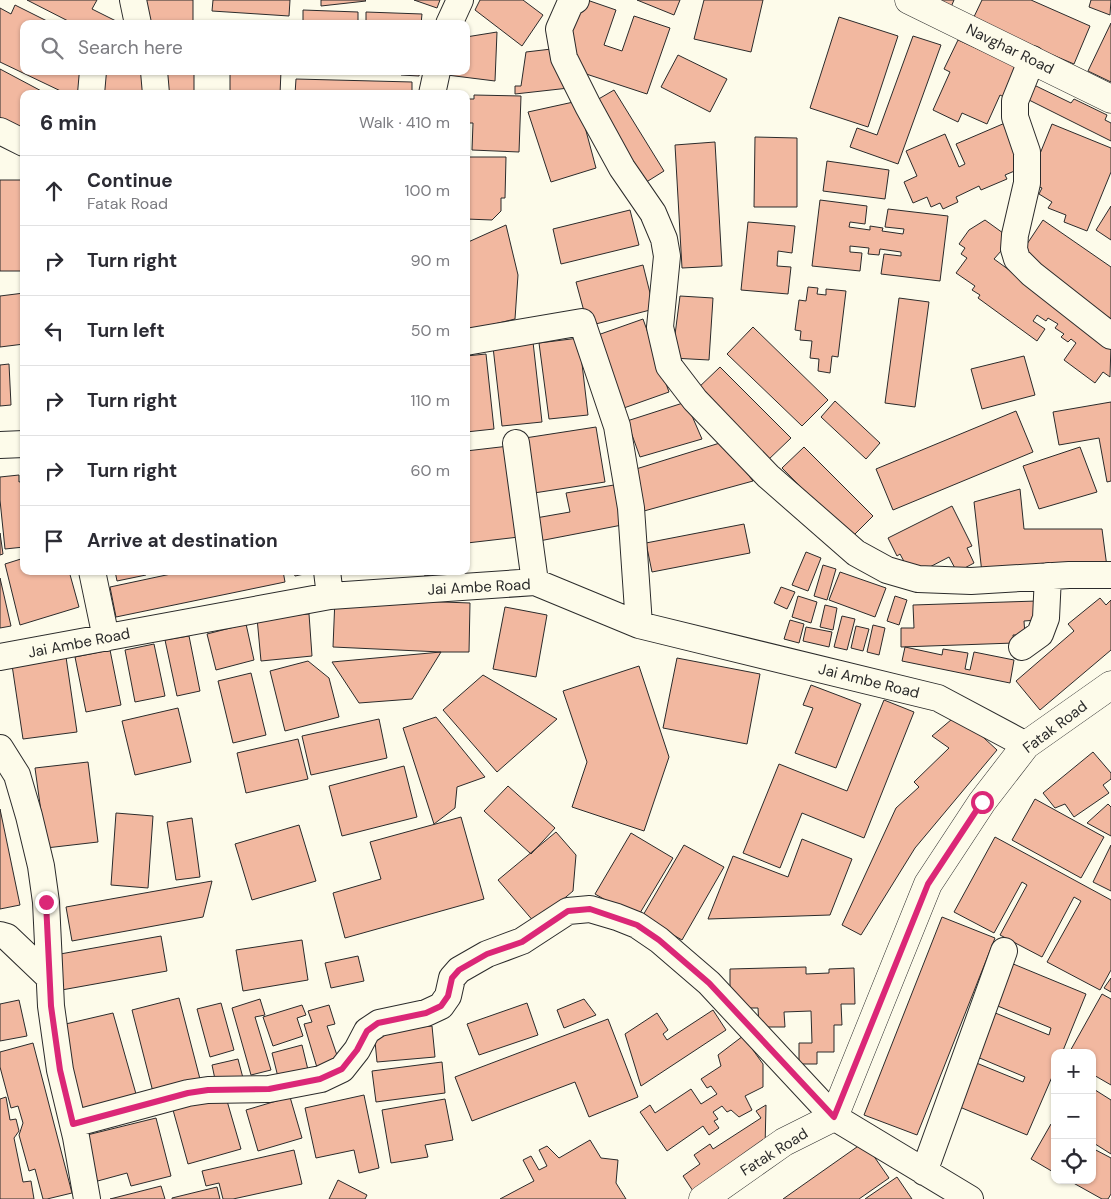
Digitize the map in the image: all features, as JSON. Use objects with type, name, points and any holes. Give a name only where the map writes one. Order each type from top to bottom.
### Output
[{"type":"main road","name":"Navghar Road","points":[[909,0],[1111,99]]},
{"type":"main road","name":"Fatak Road","points":[[703,1199],[784,1142],[834,1117],[928,884],[982,802],[1026,745],[1111,685]]},
{"type":"street","points":[[451,20],[460,0]]},
{"type":"street","points":[[576,0],[570,4],[559,28],[564,58],[622,168],[653,213],[664,239],[667,256],[660,327],[669,366],[695,400],[768,476],[856,553],[887,570],[918,579],[970,581],[1048,576],[1111,575]]},
{"type":"street","points":[[1032,60],[1015,101],[1015,117],[1027,152],[1027,183],[1015,235],[1014,249],[1017,259],[1032,274],[1111,336]]},
{"type":"street","points":[[91,90],[93,75]]},
{"type":"street","points":[[154,75],[156,90]]},
{"type":"street","points":[[433,90],[436,75]]},
{"type":"street","points":[[0,131],[20,141]]},
{"type":"street","points":[[470,341],[582,322],[618,435],[631,508],[639,625]]},
{"type":"street","points":[[516,443],[535,582]]},
{"type":"street","points":[[0,445],[20,444]]},
{"type":"street","points":[[93,575],[106,638]]},
{"type":"street","points":[[1022,647],[1040,634],[1046,618],[1048,576]]},
{"type":"street","name":"Jai Ambe Road","points":[[0,658],[106,638],[329,584],[535,582],[639,625],[938,698],[1026,745]]},
{"type":"street","points":[[0,748],[18,775],[40,866],[46,902],[51,1006],[60,1070],[73,1124],[87,1199]]},
{"type":"street","points":[[73,1124],[188,1093],[208,1090],[269,1089],[320,1079],[342,1069],[357,1050],[367,1031],[373,1026],[378,1023],[426,1013],[441,1006],[448,996],[452,978],[459,970],[487,954],[522,942],[568,911],[590,909],[637,925],[659,940],[709,983],[834,1117],[970,1199]]},
{"type":"street","points":[[0,935],[7,937],[50,977]]},
{"type":"street","points":[[924,1172],[1004,950]]},
{"type":"building","points":[[27,0],[97,0],[92,9],[114,20],[66,20]]},
{"type":"building","points":[[142,0],[193,0],[193,20],[142,20]]},
{"type":"building","points":[[213,0],[290,0],[289,16],[212,11]]},
{"type":"building","points":[[321,0],[365,0],[366,1],[321,6]]},
{"type":"building","points":[[414,0],[440,0],[437,8]]},
{"type":"building","points":[[480,0],[523,0],[543,15],[522,46],[475,10]]},
{"type":"building","points":[[582,0],[616,10],[604,45],[622,51],[634,16],[670,28],[647,94],[571,69],[564,52]]},
{"type":"building","points":[[637,0],[680,0],[674,15]]},
{"type":"building","points":[[704,0],[763,0],[751,52],[694,39]]},
{"type":"building","points":[[919,0],[954,0],[949,12]]},
{"type":"building","points":[[982,0],[1031,0],[1090,26],[1074,64],[972,21]]},
{"type":"building","points":[[1091,0],[1111,0],[1110,15],[1089,7]]},
{"type":"building","points":[[15,5],[45,20],[20,20],[20,72],[0,62],[0,8],[11,14]]},
{"type":"building","points":[[303,10],[358,12],[358,20],[303,20]]},
{"type":"building","points":[[366,12],[422,14],[421,20],[366,20]]},
{"type":"building","points":[[839,17],[898,36],[868,127],[810,108]]},
{"type":"building","points":[[1111,23],[1111,82],[1088,71]]},
{"type":"building","points":[[497,32],[495,81],[447,75],[470,75],[470,36]]},
{"type":"building","points":[[913,36],[941,45],[898,164],[850,147],[857,128],[877,135]]},
{"type":"building","points":[[958,40],[1022,69],[1008,99],[1000,95],[987,124],[962,113],[958,122],[933,110],[950,72],[944,69]]},
{"type":"building","points":[[560,48],[569,88],[515,94],[515,86],[521,86],[526,52]]},
{"type":"building","points":[[678,55],[727,79],[710,112],[661,87]]},
{"type":"building","points":[[0,69],[39,90],[20,90],[20,133],[0,122]]},
{"type":"building","points":[[27,75],[85,75],[79,90],[59,90]]},
{"type":"building","points":[[97,75],[143,75],[144,90],[97,90]]},
{"type":"building","points":[[158,75],[194,75],[194,90],[159,90]]},
{"type":"building","points":[[230,75],[281,75],[280,90],[230,90]]},
{"type":"building","points":[[296,79],[412,82],[412,90],[295,90]]},
{"type":"building","points":[[1034,85],[1071,103],[1074,99],[1107,115],[1105,120],[1111,123],[1111,141],[1027,99]]},
{"type":"building","points":[[614,90],[664,171],[640,186],[590,104]]},
{"type":"building","points":[[474,95],[521,96],[519,152],[472,150],[473,123],[470,123],[470,99],[474,99]]},
{"type":"building","points":[[578,101],[596,168],[551,182],[528,112]]},
{"type":"building","points":[[1005,123],[1024,167],[1005,175],[1007,179],[981,190],[979,186],[956,197],[958,202],[943,209],[940,203],[931,207],[927,197],[913,203],[904,182],[917,176],[906,151],[945,134],[959,167],[965,164],[956,144]]},
{"type":"building","points":[[1052,124],[1111,148],[1111,172],[1087,231],[1064,222],[1066,215],[1048,208],[1052,202],[1039,194],[1042,188],[1035,185],[1033,171]]},
{"type":"building","points":[[755,137],[797,138],[797,207],[754,207]]},
{"type":"building","points":[[715,142],[722,266],[682,268],[675,145]]},
{"type":"building","points":[[470,157],[506,157],[505,198],[501,198],[501,211],[492,220],[470,219]]},
{"type":"building","points":[[827,161],[889,170],[885,199],[823,191]]},
{"type":"building","points":[[0,180],[20,180],[20,271],[0,271]]},
{"type":"building","points":[[820,200],[867,206],[865,224],[850,222],[849,227],[870,230],[870,226],[883,228],[882,231],[903,234],[904,229],[885,227],[888,209],[948,216],[940,281],[881,274],[884,254],[901,256],[901,252],[880,249],[879,255],[868,254],[869,248],[850,246],[850,252],[862,253],[860,271],[812,266]]},
{"type":"building","points":[[1111,206],[1111,240],[1096,230]]},
{"type":"building","points":[[630,210],[639,245],[561,264],[553,229]]},
{"type":"building","points":[[985,220],[1003,233],[1001,251],[994,259],[1111,344],[1110,377],[1103,372],[1095,383],[1064,360],[1076,343],[1071,339],[1068,342],[1061,337],[1064,334],[1055,328],[1058,324],[1048,318],[1046,321],[1037,315],[1033,321],[1045,329],[1037,341],[978,298],[980,295],[972,290],[975,286],[956,273],[967,258],[961,254],[965,248],[959,244],[969,230]]},
{"type":"building","points":[[1043,220],[1111,267],[1111,319],[1019,256]]},
{"type":"building","points":[[748,222],[795,226],[792,253],[778,251],[777,266],[791,267],[788,294],[741,290]]},
{"type":"building","points":[[506,225],[518,275],[515,319],[470,330],[470,241]]},
{"type":"building","points":[[643,265],[654,309],[588,326],[576,282]]},
{"type":"building","points":[[808,287],[818,288],[817,294],[826,295],[826,289],[846,291],[838,357],[832,356],[830,373],[818,371],[819,359],[810,358],[812,341],[800,340],[801,331],[795,330],[799,300],[806,301]]},
{"type":"building","points":[[20,294],[20,344],[0,347],[0,296]]},
{"type":"building","points":[[680,296],[713,298],[709,360],[672,358]]},
{"type":"building","points":[[899,298],[929,302],[915,407],[885,403]]},
{"type":"building","points":[[643,319],[669,392],[621,409],[595,336]]},
{"type":"building","points":[[753,327],[828,400],[802,426],[727,354]]},
{"type":"building","points":[[579,338],[588,415],[549,419],[539,343]]},
{"type":"building","points":[[533,342],[542,422],[502,426],[493,347]]},
{"type":"building","points":[[486,354],[494,429],[470,432],[470,356]]},
{"type":"building","points":[[1024,356],[1035,395],[982,409],[971,369]]},
{"type":"building","points":[[9,364],[11,405],[0,406],[0,365]]},
{"type":"building","points":[[720,367],[791,438],[767,461],[696,390]]},
{"type":"building","points":[[835,401],[880,443],[866,459],[821,417]]},
{"type":"building","points":[[686,402],[702,439],[640,457],[627,421]]},
{"type":"building","points":[[1111,402],[1111,481],[1107,482],[1099,438],[1059,445],[1053,412]]},
{"type":"building","points":[[1016,411],[1033,452],[893,510],[876,469]]},
{"type":"building","points":[[596,427],[605,482],[534,493],[525,438]]},
{"type":"building","points":[[723,442],[753,481],[644,511],[632,467],[636,469]]},
{"type":"building","points":[[509,446],[519,537],[470,543],[470,451]]},
{"type":"building","points":[[804,447],[873,516],[851,538],[782,468]]},
{"type":"building","points":[[1080,447],[1097,492],[1039,509],[1023,466]]},
{"type":"building","points":[[19,475],[20,547],[5,549],[0,500],[0,477]]},
{"type":"building","points":[[614,485],[622,525],[534,542],[530,519],[570,512],[566,493]]},
{"type":"building","points":[[1020,489],[1024,529],[1102,529],[1107,567],[982,573],[974,502]]},
{"type":"building","points":[[952,506],[972,546],[967,548],[974,563],[957,572],[949,557],[922,571],[907,567],[900,554],[897,556],[888,538]]},
{"type":"building","points":[[744,524],[750,553],[652,572],[646,543]]},
{"type":"building","points":[[0,533],[3,554],[0,555]]},
{"type":"building","points":[[806,552],[821,558],[808,591],[792,585]]},
{"type":"building","points":[[20,559],[20,575],[70,575],[79,607],[20,625],[5,564]]},
{"type":"building","points":[[823,565],[836,569],[827,600],[814,596]]},
{"type":"building","points":[[840,572],[886,588],[875,617],[829,600]]},
{"type":"building","points":[[116,575],[146,575],[117,581]]},
{"type":"building","points":[[166,575],[284,575],[285,582],[116,617],[110,587]]},
{"type":"building","points":[[0,578],[11,626],[0,628]]},
{"type":"building","points":[[781,587],[795,592],[787,609],[774,603]]},
{"type":"building","points":[[798,596],[817,602],[811,623],[792,617]]},
{"type":"building","points":[[895,596],[907,600],[899,625],[887,621]]},
{"type":"building","points":[[335,598],[470,603],[469,652],[333,647]]},
{"type":"building","points":[[1100,598],[1106,605],[1111,600],[1111,650],[1040,710],[1016,681],[1074,631],[1068,624]]},
{"type":"building","points":[[1037,601],[1037,620],[1024,621],[1025,635],[1013,635],[1014,643],[901,647],[901,628],[914,628],[913,605]]},
{"type":"building","points":[[825,605],[837,608],[833,630],[820,627]]},
{"type":"building","points":[[505,607],[547,615],[536,677],[493,669]]},
{"type":"building","points":[[309,614],[312,656],[261,661],[257,618]]},
{"type":"building","points":[[842,616],[855,619],[847,650],[834,647]]},
{"type":"building","points":[[790,620],[804,624],[799,643],[784,639]]},
{"type":"building","points":[[246,624],[254,660],[216,670],[207,634]]},
{"type":"building","points":[[873,625],[885,628],[879,655],[867,652]]},
{"type":"building","points":[[856,626],[869,629],[863,651],[851,648]]},
{"type":"building","points":[[806,627],[832,632],[829,647],[803,641]]},
{"type":"building","points":[[189,636],[200,691],[177,696],[165,640]]},
{"type":"building","points":[[154,644],[165,696],[135,702],[125,650]]},
{"type":"building","points":[[905,647],[942,655],[943,649],[968,653],[965,669],[970,670],[974,652],[1014,660],[1010,683],[902,661]]},
{"type":"building","points":[[110,650],[121,705],[86,712],[75,657]]},
{"type":"building","points":[[441,652],[412,699],[359,703],[332,662]]},
{"type":"building","points":[[66,657],[77,732],[23,739],[12,665]]},
{"type":"building","points":[[677,658],[760,674],[747,744],[663,728]]},
{"type":"building","points":[[308,661],[329,678],[339,717],[285,731],[270,671]]},
{"type":"building","points":[[639,666],[669,757],[644,831],[572,807],[587,762],[563,691]]},
{"type":"building","points":[[251,673],[266,735],[233,743],[218,681]]},
{"type":"building","points":[[483,675],[557,719],[497,772],[443,710]]},
{"type":"building","points":[[811,685],[861,704],[836,768],[795,753],[813,708],[803,705]]},
{"type":"building","points":[[884,700],[914,712],[864,838],[802,813],[780,868],[743,853],[779,764],[847,791]]},
{"type":"building","points":[[178,708],[191,762],[135,775],[122,721]]},
{"type":"building","points":[[958,714],[997,750],[915,848],[861,935],[842,925],[896,808],[919,787],[914,782],[949,748],[932,736]]},
{"type":"building","points":[[436,717],[485,777],[457,787],[455,808],[434,824],[403,728]]},
{"type":"building","points":[[379,719],[387,758],[311,775],[302,736]]},
{"type":"building","points":[[298,739],[308,779],[246,793],[237,753]]},
{"type":"building","points":[[1093,752],[1111,773],[1111,779],[1103,785],[1109,793],[1074,817],[1065,804],[1055,808],[1043,793]]},
{"type":"building","points":[[88,762],[98,842],[46,848],[35,768]]},
{"type":"building","points":[[404,766],[417,817],[342,836],[329,786]]},
{"type":"building","points":[[508,786],[555,828],[531,854],[484,811]]},
{"type":"building","points":[[1035,799],[1104,837],[1081,878],[1012,840]]},
{"type":"building","points":[[1108,804],[1111,807],[1111,836],[1087,823]]},
{"type":"building","points":[[0,809],[20,905],[0,909]]},
{"type":"building","points":[[116,813],[153,816],[148,888],[111,885]]},
{"type":"building","points":[[461,817],[484,899],[345,938],[333,893],[381,879],[370,842]]},
{"type":"building","points":[[192,818],[200,877],[176,880],[167,822]]},
{"type":"building","points":[[299,825],[316,881],[252,900],[235,844]]},
{"type":"building","points":[[556,832],[576,855],[573,891],[535,923],[498,880]]},
{"type":"building","points":[[631,833],[673,858],[637,918],[595,894]]},
{"type":"building","points":[[995,837],[1111,900],[1111,970],[1100,990],[1047,962],[1081,901],[1074,897],[1042,957],[1000,935],[1027,885],[1022,882],[994,933],[954,912]]},
{"type":"building","points":[[802,839],[852,859],[830,915],[708,919],[733,856],[788,877]]},
{"type":"building","points":[[684,845],[724,867],[682,940],[642,917]]},
{"type":"building","points":[[1111,845],[1111,891],[1093,882]]},
{"type":"building","points":[[212,881],[203,917],[72,941],[66,907]]},
{"type":"building","points":[[942,917],[995,938],[917,1135],[864,1115]]},
{"type":"building","points":[[161,936],[167,971],[56,991],[49,956]]},
{"type":"building","points":[[302,940],[308,980],[243,991],[236,950]]},
{"type":"building","points":[[358,956],[364,981],[331,988],[325,963]]},
{"type":"building","points":[[1006,961],[1086,994],[1064,1049],[1051,1049],[1051,1079],[1027,1135],[950,1103],[969,1060],[1023,1082],[1025,1077],[970,1054],[988,1010],[1049,1035],[1051,1028],[988,1002]]},
{"type":"building","points":[[806,967],[806,974],[829,973],[829,969],[854,968],[855,1004],[841,1004],[842,1025],[834,1025],[834,1052],[817,1052],[817,1064],[799,1064],[799,1043],[812,1043],[811,1011],[784,1012],[785,1027],[759,1027],[758,1008],[739,1008],[730,1000],[730,969]]},
{"type":"building","points":[[1111,978],[1111,992],[1104,988]]},
{"type":"building","points":[[1102,994],[1111,999],[1111,1085],[1096,1076],[1096,1049],[1071,1049]]},
{"type":"building","points":[[179,998],[200,1079],[153,1092],[132,1010]]},
{"type":"building","points":[[260,999],[265,1015],[255,1017],[271,1070],[251,1075],[232,1008]]},
{"type":"building","points":[[584,999],[596,1015],[564,1028],[557,1010]]},
{"type":"building","points":[[19,1000],[27,1036],[0,1041],[0,1004]]},
{"type":"building","points":[[221,1003],[234,1050],[210,1057],[197,1009]]},
{"type":"building","points":[[527,1003],[538,1035],[479,1055],[467,1024]]},
{"type":"building","points":[[302,1005],[306,1015],[297,1018],[303,1036],[273,1046],[263,1017]]},
{"type":"building","points":[[329,1005],[335,1024],[327,1026],[340,1064],[318,1071],[304,1024],[312,1022],[308,1011]]},
{"type":"building","points":[[713,1010],[726,1030],[641,1086],[625,1034],[657,1013],[668,1030],[663,1034],[667,1040]]},
{"type":"building","points":[[113,1013],[138,1101],[78,1115],[57,1026]]},
{"type":"building","points":[[608,1019],[638,1097],[589,1117],[575,1082],[472,1121],[455,1077]]},
{"type":"building","points":[[432,1026],[435,1057],[377,1062],[374,1031]]},
{"type":"building","points":[[743,1036],[763,1064],[763,1087],[745,1096],[752,1110],[739,1117],[731,1110],[727,1112],[722,1106],[713,1112],[718,1119],[714,1121],[719,1128],[709,1135],[703,1126],[667,1151],[640,1112],[650,1105],[655,1113],[691,1089],[701,1104],[717,1094],[711,1086],[707,1088],[701,1079],[721,1066],[718,1055]]},
{"type":"building","points":[[33,1043],[72,1193],[47,1199],[43,1199],[35,1169],[29,1171],[19,1135],[23,1123],[18,1106],[11,1108],[0,1067],[0,1052]]},
{"type":"building","points":[[302,1045],[309,1074],[279,1081],[272,1053]]},
{"type":"building","points":[[238,1059],[243,1078],[216,1084],[212,1065]]},
{"type":"building","points":[[442,1062],[445,1093],[376,1102],[372,1071]]},
{"type":"building","points":[[1096,1091],[1111,1100],[1111,1154],[1096,1145]]},
{"type":"building","points":[[225,1094],[241,1149],[188,1164],[173,1110]]},
{"type":"building","points":[[364,1095],[379,1168],[359,1173],[354,1150],[316,1158],[305,1108]]},
{"type":"building","points":[[6,1097],[10,1120],[16,1119],[19,1131],[14,1138],[23,1182],[31,1181],[34,1199],[0,1199],[0,1099]]},
{"type":"building","points":[[290,1097],[302,1138],[258,1151],[246,1110]]},
{"type":"building","points":[[445,1099],[453,1140],[425,1145],[428,1157],[391,1163],[382,1110]]},
{"type":"building","points":[[766,1105],[765,1148],[695,1194],[683,1176],[700,1164],[694,1155],[710,1144],[713,1149],[761,1118],[756,1111]]},
{"type":"building","points":[[156,1118],[171,1176],[131,1186],[127,1173],[94,1182],[83,1136]]},
{"type":"building","points":[[1051,1124],[1051,1171],[1031,1159]]},
{"type":"building","points":[[590,1140],[601,1158],[618,1160],[616,1183],[626,1199],[500,1199],[534,1181],[523,1160],[531,1156],[539,1170],[547,1166],[539,1150],[547,1146],[559,1158]]},
{"type":"building","points":[[864,1142],[889,1178],[859,1199],[783,1199]]},
{"type":"building","points":[[294,1150],[302,1184],[233,1199],[223,1199],[219,1183],[206,1186],[202,1171]]},
{"type":"building","points":[[1096,1150],[1111,1158],[1111,1194],[1108,1199],[1102,1199],[1075,1184],[1096,1184]]},
{"type":"building","points":[[897,1177],[912,1199],[865,1199]]},
{"type":"building","points":[[338,1180],[367,1195],[365,1199],[329,1199]]},
{"type":"building","points":[[161,1186],[165,1199],[110,1199]]},
{"type":"building","points":[[217,1187],[220,1199],[172,1199],[172,1198]]},
{"type":"route","points":[[46,902],[51,1006],[60,1070],[73,1124],[188,1093],[208,1090],[269,1089],[320,1079],[342,1069],[357,1050],[367,1031],[373,1026],[378,1023],[426,1013],[441,1006],[448,996],[452,978],[459,970],[487,954],[522,942],[568,911],[590,909],[637,925],[659,940],[709,983],[834,1117],[928,884],[982,802]]}]
